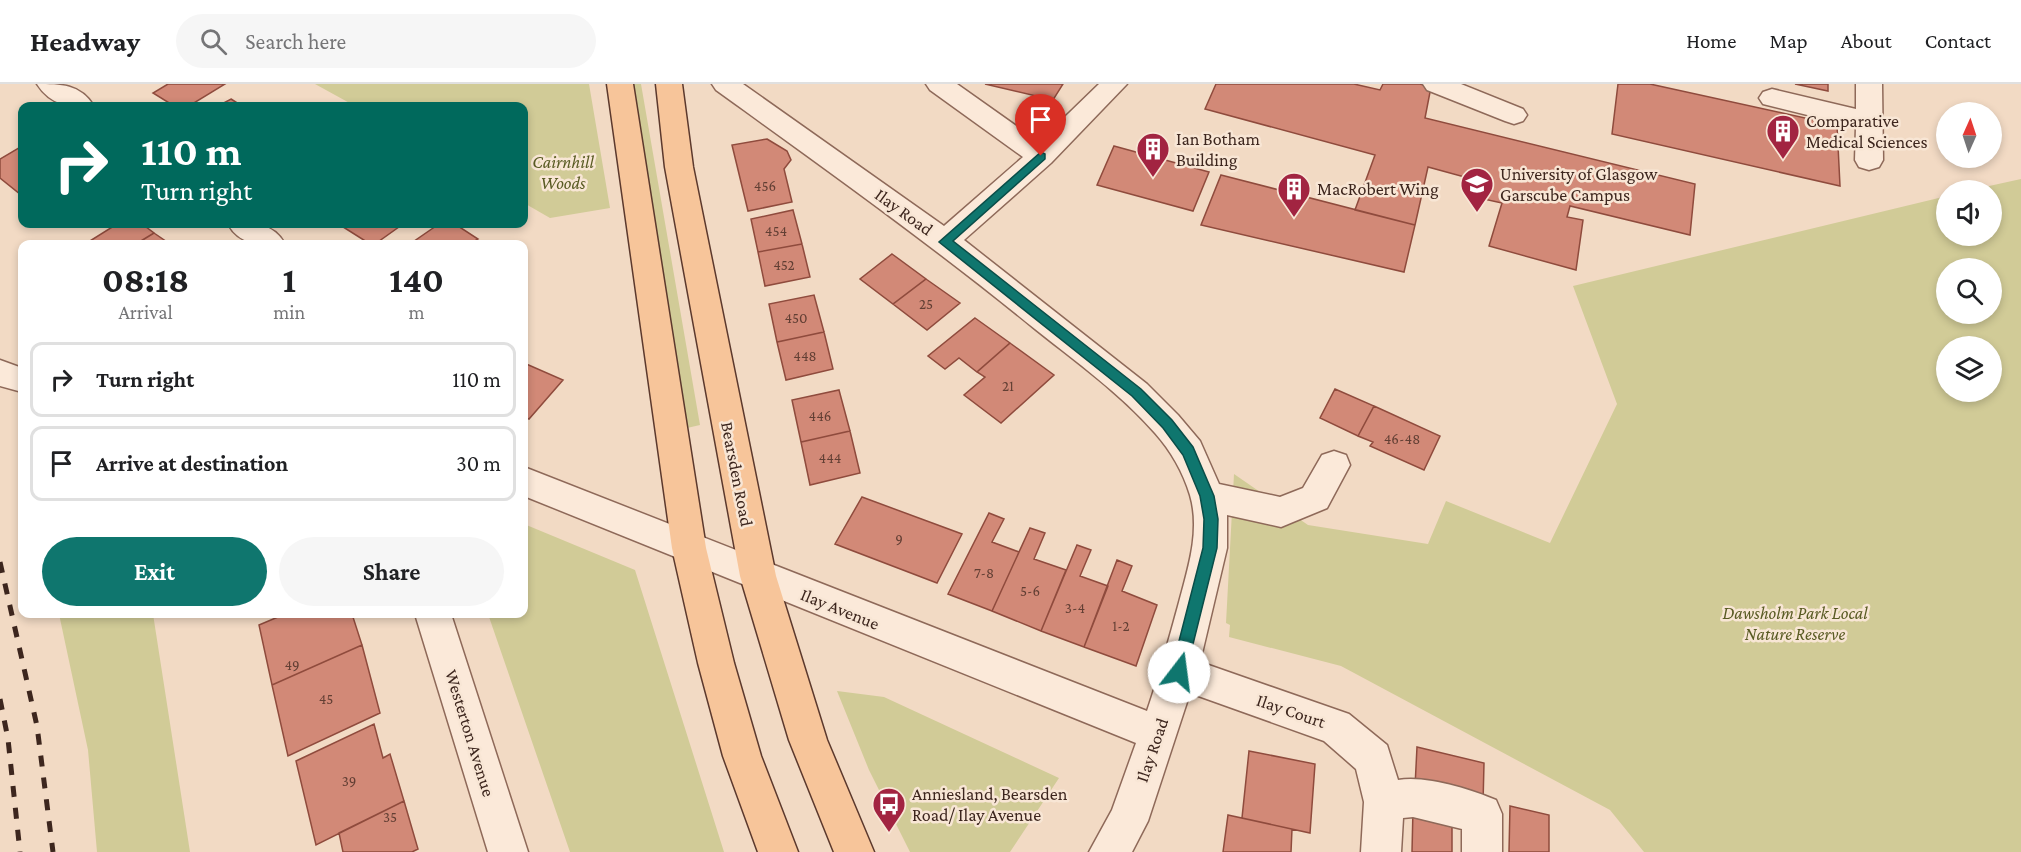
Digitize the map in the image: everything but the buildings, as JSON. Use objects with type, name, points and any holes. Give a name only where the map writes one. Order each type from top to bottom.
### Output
[{"type":"main road","points":[[620,84],[689,548],[716,663],[742,756],[778,852]]},
{"type":"main road","name":"Bearsden Road","points":[[669,84],[679,166],[758,576],[808,740],[854,852]]},
{"type":"street","points":[[50,84],[75,102]]},
{"type":"street","name":"Ilay Road","points":[[725,84],[945,242],[1137,393],[1167,424],[1188,451],[1207,496],[1211,519],[1210,548],[1179,672],[1128,821],[1109,852]]},
{"type":"street","points":[[939,84],[1041,156]]},
{"type":"street","points":[[945,242],[1041,156],[1114,84]]},
{"type":"street","points":[[1436,84],[1514,115]]},
{"type":"street","points":[[1869,84],[1869,160]]},
{"type":"street","points":[[1772,98],[1869,121]]},
{"type":"street","points":[[248,228],[265,240]]},
{"type":"street","points":[[0,373],[18,379]]},
{"type":"street","points":[[1207,496],[1281,512],[1316,498],[1334,465]]},
{"type":"street","name":"Ilay Avenue","points":[[528,483],[1157,733]]},
{"type":"street","name":"Westerton Avenue","points":[[434,618],[508,852]]},
{"type":"street","name":"Ilay Court","points":[[1179,672],[1336,727],[1373,758],[1384,802],[1381,852]]},
{"type":"street","points":[[1384,802],[1413,797],[1482,814],[1482,852]]},
{"type":"green space","name":"Cairnhill Woods","points":[[315,84],[589,84],[610,208],[550,218],[528,205],[528,102],[348,102]]},
{"type":"green space","points":[[631,84],[641,84],[700,425],[687,428]]},
{"type":"green space","name":"Dawsholm Park Local Nature Reserve","points":[[2021,179],[2021,852],[1644,852],[1610,810],[1341,666],[1229,637],[1230,625],[1226,623],[1234,474],[1308,525],[1428,544],[1446,501],[1550,543],[1617,404],[1573,286],[1936,199],[1936,246],[2002,246],[2002,183]]},
{"type":"green space","points":[[528,526],[635,570],[724,852],[570,852],[489,618],[528,618]]},
{"type":"green space","points":[[60,618],[154,618],[190,852],[97,852],[88,750]]},
{"type":"green space","points":[[837,691],[884,697],[1059,778],[1010,852],[910,852],[869,770]]},
{"type":"railway","points":[[0,562],[37,726],[53,852]]},
{"type":"railway","points":[[0,699],[8,739],[20,852]]},
{"type":"place","name":"Comparative Medical Sciences","points":[[1783,160]]},
{"type":"place","name":"Ian Botham Building","points":[[1153,178]]},
{"type":"place","name":"University of Glasgow Garscube Campus","points":[[1477,213]]},
{"type":"place","name":"MacRobert Wing","points":[[1294,218]]},
{"type":"place","name":"Anniesland, Bearsden Road/ Ilay Avenue","points":[[889,833]]},
{"type":"route","points":[[1041,156],[945,242],[1137,393],[1167,424],[1188,451],[1207,496],[1211,519],[1210,548],[1179,672]]}]
